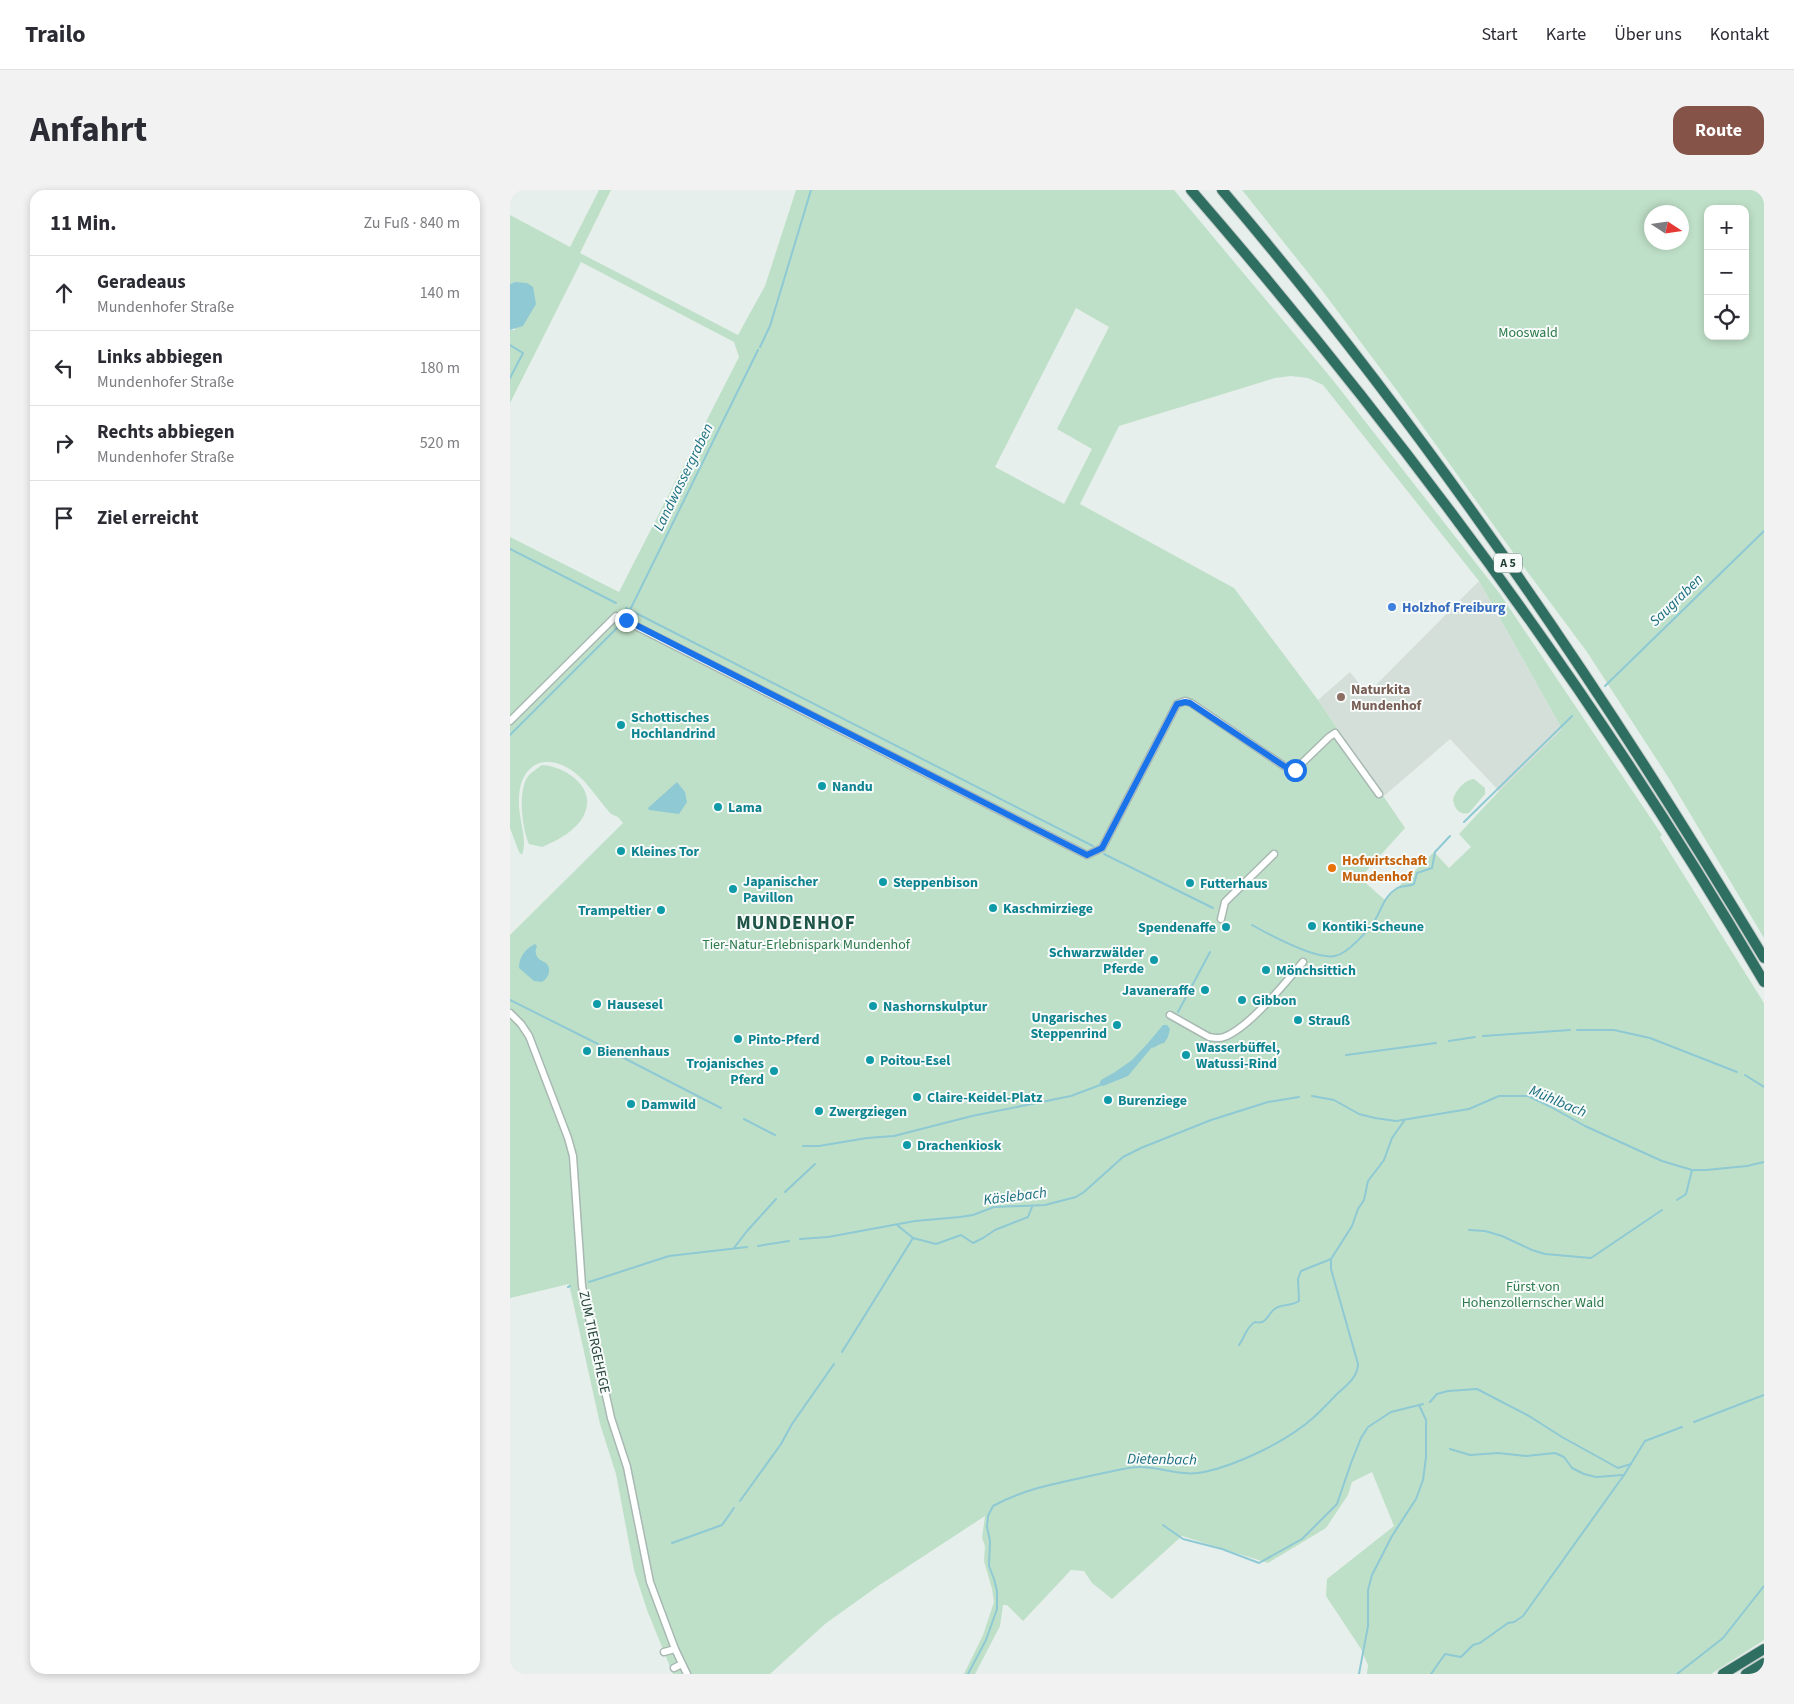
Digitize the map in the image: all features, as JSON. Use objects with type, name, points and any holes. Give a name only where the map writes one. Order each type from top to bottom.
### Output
[{"type":"highway","name":"A 5","points":[[1191,190],[1279,292],[1338,365],[1423,474],[1515,598],[1664,819],[1764,982]]},
{"type":"highway","name":"A 5","points":[[1222,190],[1355,354],[1434,459],[1525,586],[1674,812],[1764,958]]},
{"type":"highway","points":[[1723,1674],[1764,1649]]},
{"type":"highway","points":[[1746,1674],[1764,1663]]},
{"type":"street","points":[[510,721],[616,616],[1087,855],[1102,848],[1177,704],[1185,702],[1190,703],[1287,768],[1295,770],[1335,733],[1379,794]]},
{"type":"street","points":[[1221,919],[1225,902],[1274,854]]},
{"type":"street","points":[[1170,1015],[1209,1037],[1216,1039],[1224,1038],[1239,1029],[1269,1002],[1303,962]]},
{"type":"street","name":"ZUM TIERGEHEGE","points":[[510,1013],[529,1036],[571,1147],[576,1178],[582,1286],[611,1418],[627,1467],[643,1556],[650,1582],[685,1674]]},
{"type":"street","points":[[664,1652],[675,1649]]},
{"type":"street","points":[[674,1668],[682,1664]]},
{"type":"shaded area","points":[[1479,581],[1562,729],[1499,791],[1450,739],[1384,796],[1318,700],[1350,672],[1361,686],[1363,695],[1368,693]]},
{"type":"green space","points":[[599,190],[611,190],[580,253],[738,335],[765,286],[796,190],[1174,190],[1332,379],[1500,594],[1662,835],[1660,837],[1764,1003],[1764,1640],[1711,1674],[1367,1674],[1368,1665],[1361,1649],[1326,1596],[1327,1579],[1394,1526],[1372,1472],[1352,1482],[1348,1495],[1326,1528],[1268,1563],[1182,1536],[1112,1599],[1092,1583],[1084,1571],[1071,1570],[1023,1621],[1007,1605],[1003,1605],[1000,1626],[975,1674],[964,1674],[983,1635],[994,1602],[984,1561],[985,1546],[982,1538],[985,1516],[878,1586],[825,1624],[770,1674],[673,1674],[647,1610],[634,1570],[616,1474],[600,1424],[569,1284],[510,1298],[510,935],[623,823],[618,817],[611,814],[585,782],[570,769],[549,762],[539,763],[525,775],[521,787],[519,808],[524,848],[522,855],[519,852],[510,828],[510,537],[619,592],[739,357],[734,342],[581,262],[510,403],[510,330],[515,330],[515,282],[510,284],[510,215],[570,247]],"holes":[[[1076,308],[1109,327],[1057,429],[1092,449],[1064,504],[995,467]],[[1291,376],[1308,378],[1323,385],[1479,581],[1562,729],[1499,791],[1459,834],[1471,847],[1449,868],[1434,852],[1385,900],[1360,878],[1405,828],[1318,700],[1234,588],[1080,504],[1119,426],[1275,378]]]},
{"type":"green space","name":"Mooswald","points":[[1242,190],[1764,190],[1764,938],[1670,780],[1587,652],[1321,289]]},
{"type":"green space","points":[[542,765],[560,769],[577,780],[587,796],[587,805],[581,820],[572,830],[542,847],[529,844],[526,837],[522,799],[525,781],[529,775]]},
{"type":"green space","points":[[1474,779],[1485,788],[1485,794],[1469,813],[1460,812],[1455,806],[1454,797],[1463,784]]},
{"type":"water","points":[[515,282],[527,283],[533,287],[536,304],[523,326],[510,330],[510,284]]},
{"type":"water","points":[[677,782],[685,792],[687,802],[679,814],[649,810],[648,808]]},
{"type":"water","points":[[535,944],[537,946],[537,957],[546,963],[549,968],[546,979],[542,982],[534,981],[519,968],[523,954]]},
{"type":"water","points":[[1163,1025],[1167,1025],[1170,1029],[1164,1043],[1152,1047],[1128,1076],[1103,1086],[1099,1085],[1101,1080],[1132,1060]]},
{"type":"waterway","name":"Landwassergraben","points":[[760,347],[770,326],[811,190]]},
{"type":"waterway","points":[[510,345],[523,353],[510,378]]},
{"type":"waterway","name":"Landwassergraben","points":[[628,614],[758,350]]},
{"type":"waterway","name":"Saugraben","points":[[1605,686],[1764,531]]},
{"type":"waterway","points":[[510,549],[616,603]]},
{"type":"waterway","points":[[626,608],[1093,846]]},
{"type":"waterway","name":"Landwassergraben","points":[[510,735],[621,624]]},
{"type":"waterway","name":"Saugraben","points":[[1464,822],[1572,716]]},
{"type":"waterway","points":[[1252,925],[1305,951],[1327,956],[1340,954],[1351,947],[1367,930],[1392,892],[1400,887],[1414,884],[1417,873],[1432,868],[1435,852],[1450,836]]},
{"type":"waterway","points":[[1104,854],[1213,908]]},
{"type":"waterway","points":[[1178,1012],[1210,952]]},
{"type":"waterway","points":[[510,1000],[598,1044]]},
{"type":"waterway","points":[[1483,1036],[1570,1030]]},
{"type":"waterway","points":[[1577,1030],[1614,1030],[1650,1038],[1737,1072]]},
{"type":"waterway","points":[[1449,1041],[1475,1037]]},
{"type":"waterway","points":[[1346,1055],[1436,1043]]},
{"type":"waterway","points":[[620,1056],[721,1108]]},
{"type":"waterway","points":[[1745,1075],[1764,1087]]},
{"type":"waterway","points":[[803,1146],[819,1146],[867,1138],[894,1136],[972,1116],[1071,1096],[1100,1085]]},
{"type":"waterway","name":"Mühlbach","points":[[1312,1096],[1334,1100],[1359,1114],[1396,1121],[1469,1109],[1499,1096],[1528,1096],[1585,1126],[1662,1161],[1692,1170],[1747,1166],[1764,1162]]},
{"type":"waterway","name":"Käslebach","points":[[800,1239],[828,1237],[915,1221],[973,1215],[994,1207],[1045,1205],[1076,1197],[1123,1157],[1141,1148],[1211,1120],[1268,1102],[1299,1097]]},
{"type":"waterway","points":[[744,1119],[775,1135]]},
{"type":"waterway","name":"Dietenbach","points":[[968,1674],[986,1640],[997,1609],[997,1591],[989,1566],[990,1541],[987,1527],[988,1516],[993,1506],[1044,1486],[1135,1467],[1148,1467],[1180,1473],[1196,1473],[1232,1464],[1261,1451],[1302,1427],[1351,1381],[1356,1373],[1358,1364],[1331,1269],[1331,1259],[1352,1226],[1358,1209],[1364,1200],[1368,1181],[1384,1160],[1392,1138],[1404,1121]]},
{"type":"waterway","points":[[785,1192],[815,1164]]},
{"type":"waterway","points":[[1677,1200],[1686,1194],[1692,1170]]},
{"type":"waterway","points":[[734,1248],[776,1199]]},
{"type":"waterway","name":"Mühlbach","points":[[897,1225],[913,1238],[936,1244],[961,1235],[973,1243],[995,1230],[1028,1217],[1032,1207]]},
{"type":"waterway","points":[[1469,1230],[1485,1231],[1502,1236],[1545,1254],[1591,1258],[1662,1210]]},
{"type":"waterway","points":[[842,1352],[913,1238]]},
{"type":"waterway","name":"Käslebach","points":[[758,1246],[789,1241]]},
{"type":"waterway","name":"Käslebach","points":[[589,1282],[669,1256],[747,1247]]},
{"type":"waterway","points":[[1239,1345],[1252,1324],[1262,1322],[1276,1308],[1299,1301],[1298,1279],[1301,1271],[1331,1259]]},
{"type":"waterway","points":[[740,1501],[781,1444],[792,1424],[834,1364]]},
{"type":"waterway","points":[[1430,1402],[1437,1394],[1448,1391],[1477,1389],[1529,1416],[1618,1468],[1631,1464]]},
{"type":"waterway","points":[[1694,1422],[1764,1395]]},
{"type":"waterway","points":[[1163,1525],[1183,1539],[1222,1549],[1259,1563],[1302,1539],[1337,1504],[1361,1438],[1368,1427],[1391,1412],[1423,1404]]},
{"type":"waterway","points":[[1359,1674],[1368,1626],[1368,1590],[1372,1575],[1392,1536],[1416,1499],[1423,1480],[1426,1457],[1426,1420],[1419,1405]]},
{"type":"waterway","points":[[1431,1674],[1445,1654],[1461,1657],[1473,1645],[1480,1643],[1508,1623],[1514,1622],[1523,1616],[1624,1475],[1645,1441],[1682,1427]]},
{"type":"waterway","points":[[1450,1449],[1470,1455],[1498,1453],[1526,1456],[1555,1453],[1564,1457],[1572,1468],[1584,1474],[1596,1477],[1623,1475]]},
{"type":"waterway","points":[[672,1543],[722,1525],[734,1508]]},
{"type":"waterway","points":[[1677,1674],[1723,1638],[1764,1586]]},
{"type":"place","name":"Holzhof Freiburg","points":[[1392,607]]},
{"type":"place","name":"Naturkita Mundenhof","points":[[1341,697]]},
{"type":"place","name":"Schottisches Hochlandrind","points":[[621,725]]},
{"type":"place","name":"Nandu","points":[[822,786]]},
{"type":"place","name":"Lama","points":[[718,807]]},
{"type":"place","name":"Kleines Tor","points":[[621,851]]},
{"type":"place","name":"Hofwirtschaft Mundenhof","points":[[1332,868]]},
{"type":"place","name":"Steppenbison","points":[[883,882]]},
{"type":"place","name":"Futterhaus","points":[[1190,883]]},
{"type":"place","name":"Japanischer Pavillon","points":[[733,889]]},
{"type":"place","name":"Kaschmirziege","points":[[993,908]]},
{"type":"place","name":"Trampeltier","points":[[661,910]]},
{"type":"place","name":"Kontiki-Scheune","points":[[1312,926]]},
{"type":"place","name":"Spendenaffe","points":[[1226,927]]},
{"type":"place","name":"Schwarzwälder Pferde","points":[[1154,960]]},
{"type":"place","name":"Mönchsittich","points":[[1266,970]]},
{"type":"place","name":"Javaneraffe","points":[[1205,990]]},
{"type":"place","name":"Gibbon","points":[[1242,1000]]},
{"type":"place","name":"Hausesel","points":[[597,1004]]},
{"type":"place","name":"Nashornskulptur","points":[[873,1006]]},
{"type":"place","name":"Strauß","points":[[1298,1020]]},
{"type":"place","name":"Ungarisches Steppenrind","points":[[1117,1025]]},
{"type":"place","name":"Pinto-Pferd","points":[[738,1039]]},
{"type":"place","name":"Bienenhaus","points":[[587,1051]]},
{"type":"place","name":"Wasserbüffel, Watussi-Rind","points":[[1186,1055]]},
{"type":"place","name":"Poitou-Esel","points":[[870,1060]]},
{"type":"place","name":"Trojanisches Pferd","points":[[774,1071]]},
{"type":"place","name":"Claire-Keidel-Platz","points":[[917,1097]]},
{"type":"place","name":"Burenziege","points":[[1108,1100]]},
{"type":"place","name":"Damwild","points":[[631,1104]]},
{"type":"place","name":"Zwergziegen","points":[[819,1111]]},
{"type":"place","name":"Drachenkiosk","points":[[907,1145]]},
{"type":"district","name":"MUNDENHOF","points":[[796,922]]},
{"type":"route","points":[[626,620],[1087,855],[1102,848],[1177,704],[1190,703],[1287,768],[1295,770]]},
{"type":"park label","name":"Tier-Natur-Erlebnispark Mundenhof","points":[[806,944]]},
{"type":"park label","name":"Fürst von Hohenzollernscher Wald","points":[[1533,1294]]}]
